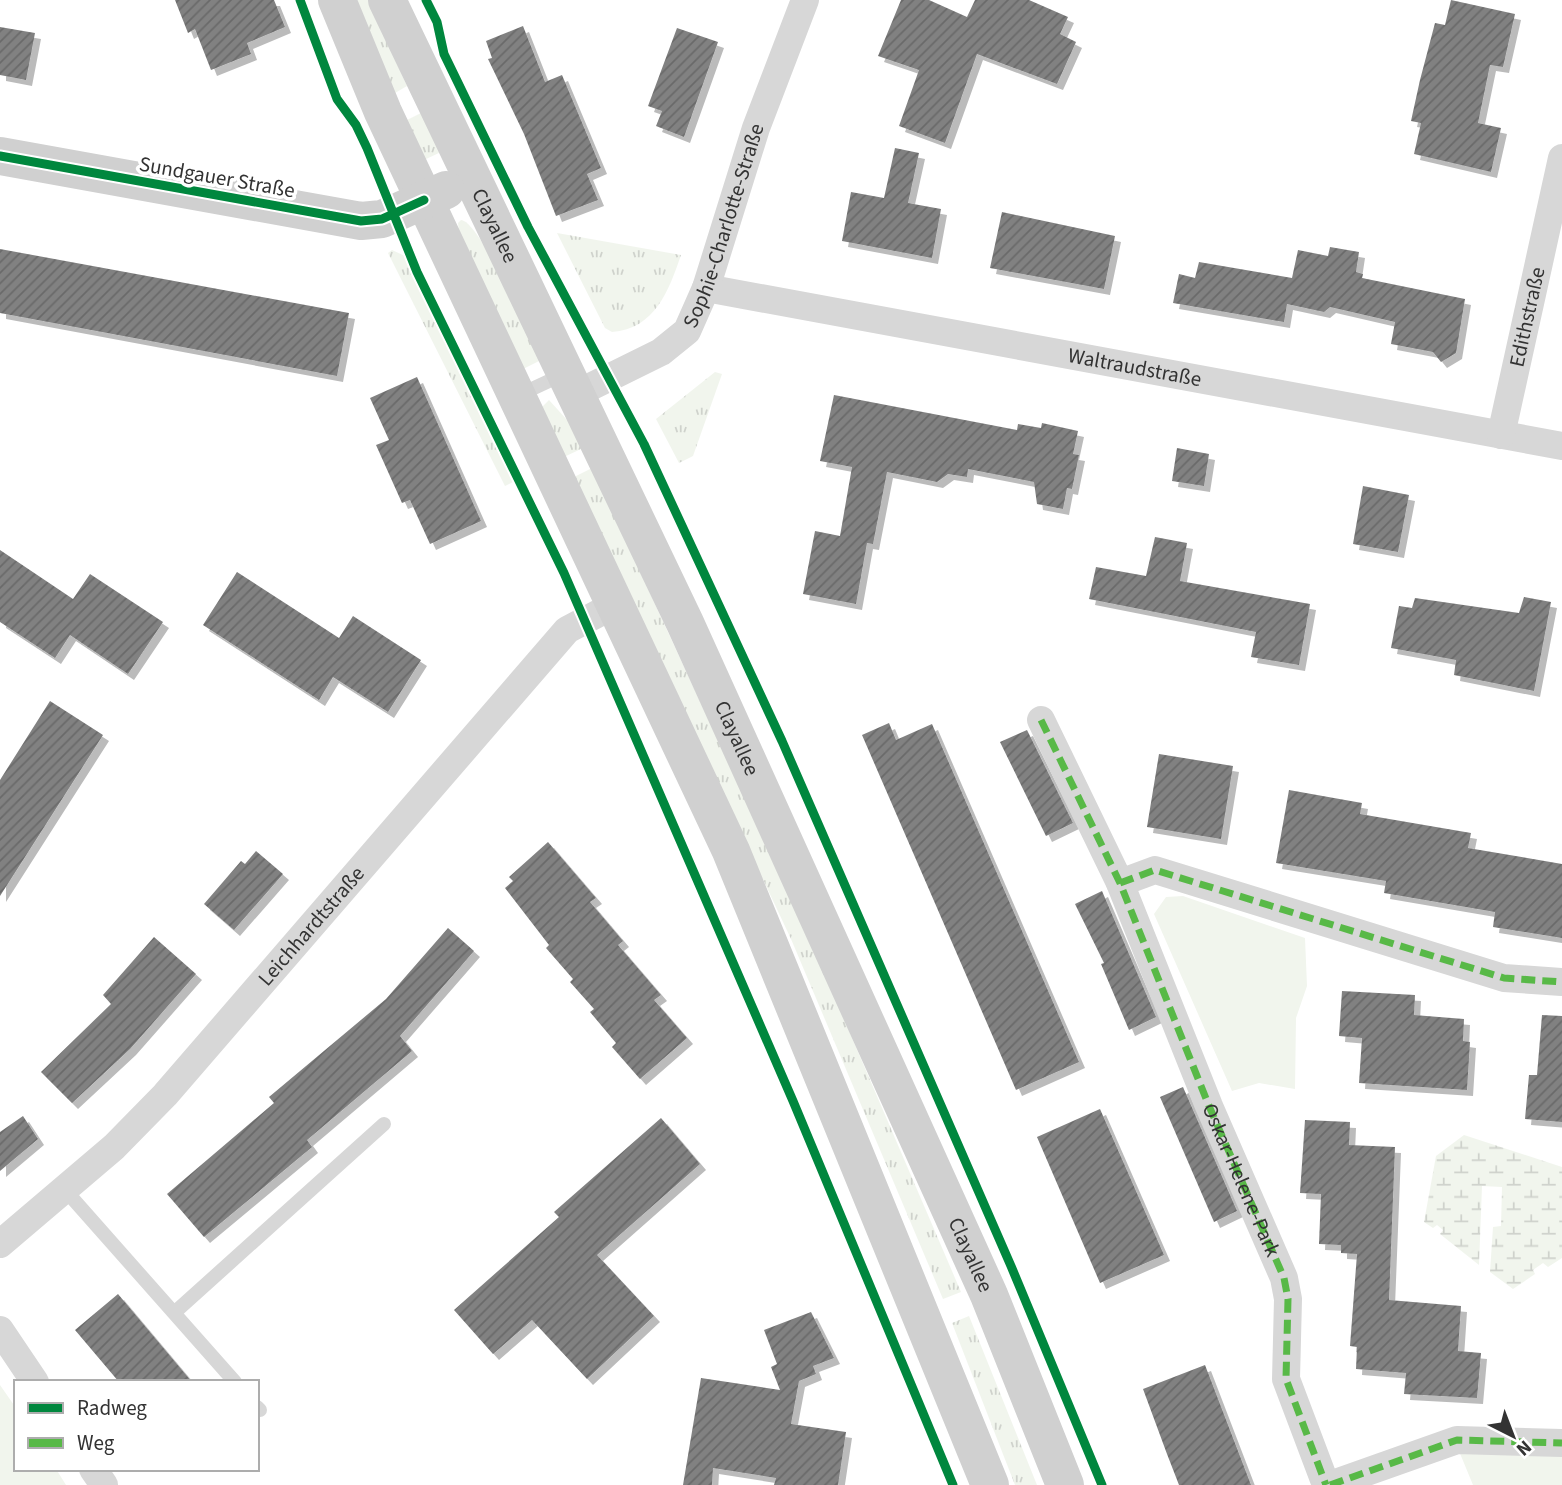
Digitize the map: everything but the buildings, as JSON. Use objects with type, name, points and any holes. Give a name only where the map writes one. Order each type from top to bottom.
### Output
[{"type":"main road","points":[[337,0],[370,82],[424,200],[731,851],[990,1485]]},
{"type":"main road","name":"Clayallee","points":[[387,0],[685,623],[989,1295],[1065,1485]]},
{"type":"main road","name":"Sundgauer Straße","points":[[0,156],[361,221],[382,219],[474,179]]},
{"type":"street","name":"Sophie-Charlotte-Straße","points":[[571,384],[676,342],[687,331],[706,288],[756,128],[805,0]]},
{"type":"street","name":"Edithstraße","points":[[1502,435],[1562,158]]},
{"type":"street","name":"Waltraudstraße","points":[[706,288],[1562,446]]},
{"type":"street","name":"Leichhardtstraße","points":[[0,1244],[65,1191],[165,1095],[567,630],[616,604]]},
{"type":"street","name":"Oskar-Helene-Park","points":[[1041,720],[1120,883],[1209,1106],[1284,1278],[1289,1299],[1286,1380],[1328,1485],[1457,1440],[1562,1443]]},
{"type":"street","points":[[1120,883],[1155,870],[1504,978],[1562,982]]},
{"type":"street","points":[[0,1330],[33,1380]]},
{"type":"lane","points":[[517,396],[571,384]]},
{"type":"lane","points":[[174,1313],[384,1124]]},
{"type":"lane","points":[[65,1191],[233,1380]]},
{"type":"green space","points":[[357,0],[368,0],[407,86],[395,93]]},
{"type":"green space","points":[[421,113],[441,152],[424,160],[405,121]]},
{"type":"green space","points":[[461,220],[470,226],[492,259],[541,360],[523,369],[459,232],[458,223]]},
{"type":"green space","points":[[557,233],[681,255],[665,294],[650,316],[639,324],[612,332],[605,328]]},
{"type":"green space","points":[[392,250],[405,256],[410,263],[515,481],[505,486],[388,253]]},
{"type":"green space","points":[[715,372],[722,374],[693,456],[679,463],[656,419]]},
{"type":"green space","points":[[549,400],[568,421],[583,448],[564,457],[542,407]]},
{"type":"green space","points":[[592,468],[804,926],[961,1292],[943,1299],[791,939],[574,477]]},
{"type":"green space","points":[[1183,896],[1305,938],[1307,986],[1296,1018],[1295,1089],[1259,1083],[1232,1091],[1154,914],[1166,897]]},
{"type":"green space","points":[[1464,1135],[1562,1167],[1562,1258],[1548,1267],[1543,1263],[1533,1270],[1535,1274],[1513,1289],[1490,1272],[1493,1227],[1501,1226],[1502,1187],[1482,1186],[1479,1265],[1440,1234],[1443,1230],[1437,1225],[1433,1228],[1424,1222],[1436,1156]]},
{"type":"green space","points":[[969,1316],[1037,1485],[1015,1485],[952,1323]]},
{"type":"green space","points":[[0,1385],[14,1405],[14,1471],[57,1471],[66,1485],[0,1485]]},
{"type":"green space","points":[[1459,1451],[1562,1456],[1562,1485],[1473,1485]]},
{"type":"marked path","points":[[1041,720],[1120,883],[1209,1106],[1284,1278],[1288,1299],[1286,1379],[1326,1485]]},
{"type":"marked path","points":[[1120,883],[1155,870],[1504,978],[1562,982]]},
{"type":"marked path","points":[[1330,1485],[1457,1440],[1562,1443]]},
{"type":"cycle path","points":[[300,0],[337,99],[356,125],[417,272],[564,573],[793,1101],[953,1485]]},
{"type":"cycle path","points":[[426,0],[437,22],[444,54],[528,227],[644,444],[782,741],[1011,1266],[1102,1485]]},
{"type":"cycle path","points":[[0,156],[361,221],[382,219],[424,200]]}]
